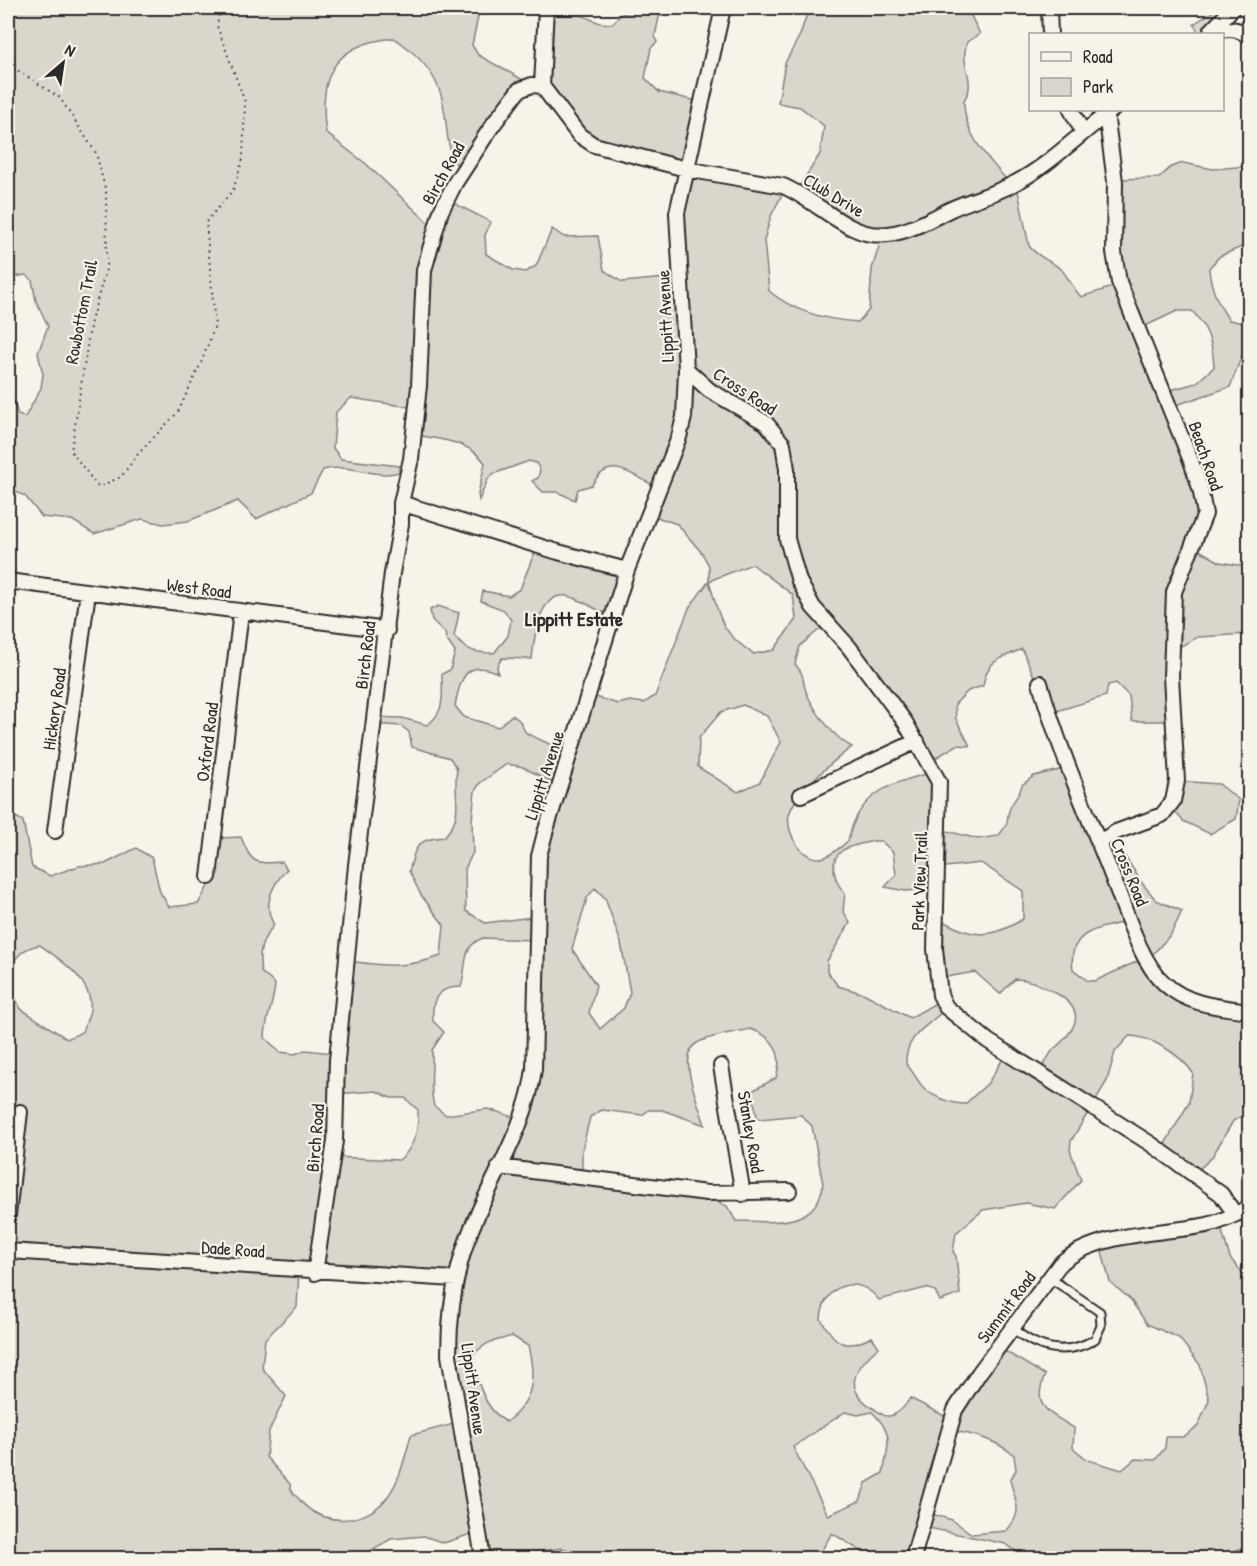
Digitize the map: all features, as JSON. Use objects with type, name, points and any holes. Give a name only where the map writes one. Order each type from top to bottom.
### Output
[{"type":"street","points":[[542,86],[546,8]]},
{"type":"street","name":"Lippitt Avenue","points":[[483,1558],[449,1355],[449,1323],[455,1280],[471,1231],[530,1096],[534,1069],[539,856],[627,570],[679,436],[684,417],[686,369],[677,213],[723,8]]},
{"type":"street","points":[[1049,8],[1050,33]]},
{"type":"street","points":[[1211,33],[1233,8]]},
{"type":"street","points":[[1214,33],[1228,29],[1239,30],[1250,38]]},
{"type":"street","name":"Club Drive","points":[[542,86],[579,135],[594,145],[686,169],[783,186],[798,192],[859,231],[885,235],[913,228],[966,202],[1013,184],[1109,111]]},
{"type":"street","name":"Birch Road","points":[[315,1273],[335,1141],[337,1060],[356,865],[401,503],[411,459],[419,386],[424,270],[438,221],[460,176],[509,102],[525,87],[542,86]]},
{"type":"street","points":[[1072,111],[1083,132]]},
{"type":"street","name":"Beach Road","points":[[1099,842],[1116,832],[1162,815],[1173,801],[1177,781],[1171,676],[1174,592],[1205,514],[1200,488],[1191,461],[1119,282],[1114,252],[1115,182],[1109,111]]},
{"type":"street","name":"Cross Road","points":[[686,369],[709,390],[766,423],[783,444]]},
{"type":"street","name":"Park View Trail","points":[[783,444],[787,469],[787,539],[799,581],[813,607],[849,647],[917,741],[939,782],[935,949],[940,995],[946,1006],[988,1041],[1151,1144],[1221,1194],[1235,1214]]},
{"type":"street","points":[[401,503],[558,552],[627,570]]},
{"type":"street","name":"West Road","points":[[8,581],[387,630]]},
{"type":"street","name":"Hickory Road","points":[[55,831],[88,592]]},
{"type":"street","name":"Oxford Road","points":[[209,877],[241,612]]},
{"type":"street","name":"Cross Road","points":[[1040,683],[1060,747],[1143,951],[1157,976],[1186,998],[1207,1005],[1250,1011]]},
{"type":"street","points":[[801,795],[917,741]]},
{"type":"street","name":"Stanley Road","points":[[721,1066],[743,1194],[789,1191]]},
{"type":"street","points":[[8,1215],[20,1112]]},
{"type":"street","points":[[499,1167],[707,1193],[743,1194]]},
{"type":"street","name":"Summit Road","points":[[913,1558],[955,1410],[1012,1328],[1069,1256],[1105,1243],[1158,1231],[1209,1225],[1250,1207]]},
{"type":"street","name":"Dade Road","points":[[8,1251],[315,1273],[455,1280]]},
{"type":"lane","points":[[1012,1328],[1025,1339],[1053,1349],[1076,1347],[1095,1339],[1101,1326],[1100,1312],[1050,1278]]},
{"type":"path","name":"Rowbottom Trail","points":[[8,64],[60,98],[96,153],[106,192],[107,266],[91,321],[71,451],[98,487],[121,477],[138,454],[178,412],[215,326],[206,222],[232,190],[243,159],[245,102],[217,26],[220,8]]},
{"type":"green space","points":[[8,8],[480,8],[472,45],[478,55],[534,86],[519,93],[462,174],[448,141],[443,100],[436,81],[420,60],[394,38],[373,41],[357,47],[334,66],[328,79],[325,95],[326,133],[365,163],[432,226],[448,200],[491,222],[485,235],[486,254],[513,270],[526,272],[536,266],[552,229],[564,237],[598,236],[604,270],[622,282],[678,277],[684,171],[611,158],[585,148],[577,141],[541,92],[547,15],[581,15],[600,23],[612,24],[623,13],[637,11],[640,8],[661,8],[655,36],[657,42],[651,48],[645,78],[659,92],[701,102],[686,167],[786,187],[771,216],[764,240],[769,291],[799,309],[822,317],[846,321],[858,322],[869,310],[872,269],[880,243],[801,192],[801,184],[820,154],[824,126],[800,107],[778,103],[785,63],[800,35],[809,8],[967,8],[980,34],[967,42],[965,50],[969,82],[964,101],[968,126],[987,157],[1012,186],[1017,186],[1029,246],[1061,269],[1081,297],[1116,286],[1116,179],[1159,178],[1171,167],[1183,163],[1213,169],[1248,166],[1249,244],[1220,256],[1209,268],[1213,289],[1221,308],[1229,320],[1249,324],[1249,337],[1230,387],[1167,408],[1202,510],[1192,546],[1220,562],[1249,567],[1249,634],[1198,637],[1173,650],[1171,721],[1132,721],[1129,696],[1116,683],[1108,685],[1106,696],[1050,713],[1022,649],[991,665],[983,686],[968,691],[955,704],[956,719],[970,746],[957,745],[929,762],[827,623],[800,646],[795,664],[815,709],[832,731],[852,747],[826,768],[799,796],[789,815],[789,823],[793,838],[803,852],[817,858],[825,857],[848,841],[859,812],[877,794],[888,787],[930,773],[934,781],[939,829],[978,839],[998,836],[1007,822],[1009,810],[1022,785],[1034,776],[1068,768],[1106,858],[1121,850],[1156,900],[1182,911],[1171,934],[1146,962],[1181,1000],[1241,1014],[1249,993],[1249,1112],[1233,1121],[1212,1157],[1192,1176],[1159,1154],[1189,1103],[1193,1073],[1188,1066],[1165,1048],[1147,1039],[1129,1036],[1115,1052],[1107,1081],[1071,1141],[1070,1150],[1081,1180],[1055,1209],[1026,1203],[983,1210],[956,1233],[953,1252],[956,1256],[960,1294],[940,1301],[935,1291],[926,1288],[879,1300],[861,1286],[842,1286],[828,1298],[823,1307],[821,1319],[832,1335],[842,1343],[855,1344],[872,1337],[879,1347],[857,1372],[855,1387],[858,1395],[865,1402],[882,1414],[890,1416],[896,1414],[910,1398],[950,1419],[998,1347],[1045,1375],[1041,1386],[1041,1402],[1050,1413],[1074,1428],[1073,1448],[1088,1460],[1122,1470],[1135,1459],[1155,1460],[1165,1448],[1166,1437],[1183,1437],[1198,1426],[1209,1400],[1200,1365],[1179,1338],[1147,1324],[1130,1299],[1110,1282],[1101,1248],[1219,1221],[1230,1258],[1250,1282],[1249,1545],[1234,1551],[1230,1558],[1025,1558],[1006,1544],[924,1527],[912,1558],[872,1558],[832,1533],[817,1558],[579,1558],[575,1552],[562,1548],[533,1552],[525,1558],[482,1558],[477,1532],[444,1543],[424,1536],[391,1539],[358,1558],[8,1558],[8,983],[21,1009],[67,1039],[82,1032],[90,1010],[90,1000],[87,990],[74,972],[40,945],[29,948],[21,954],[8,971],[8,813],[23,821],[32,867],[50,876],[79,866],[105,864],[136,848],[152,858],[160,892],[169,907],[198,904],[211,881],[219,838],[241,837],[248,853],[255,860],[265,863],[282,862],[287,869],[273,888],[269,902],[270,917],[274,925],[263,941],[260,953],[261,972],[275,984],[265,1038],[280,1052],[295,1054],[305,1050],[332,1053],[343,960],[369,964],[404,965],[441,956],[444,925],[421,895],[409,871],[413,855],[419,845],[428,840],[444,837],[455,820],[457,769],[450,758],[412,747],[409,732],[401,726],[371,724],[369,717],[402,718],[427,725],[440,709],[442,674],[450,670],[455,652],[446,639],[445,633],[432,620],[430,610],[438,606],[459,613],[454,636],[458,641],[471,650],[494,653],[508,636],[511,620],[504,610],[481,601],[483,591],[509,596],[520,589],[536,549],[623,575],[610,615],[571,597],[560,596],[545,607],[540,616],[532,659],[502,658],[497,666],[498,673],[479,668],[472,670],[467,673],[459,687],[455,706],[464,717],[498,727],[512,715],[519,720],[526,733],[566,752],[589,695],[618,704],[630,701],[644,703],[655,696],[689,608],[709,581],[709,566],[702,553],[677,524],[648,514],[656,487],[630,473],[614,469],[606,471],[592,485],[578,489],[575,500],[557,492],[543,492],[532,481],[538,478],[540,470],[536,463],[529,461],[493,474],[488,479],[479,500],[478,494],[485,463],[478,455],[460,444],[407,433],[409,407],[351,398],[336,412],[333,448],[341,459],[399,466],[399,472],[381,474],[343,468],[323,470],[311,493],[256,519],[238,501],[188,521],[163,524],[142,519],[94,534],[72,520],[42,517],[25,496],[8,488],[8,379],[18,415],[25,417],[41,388],[43,374],[38,353],[48,326],[36,301],[32,280],[26,275],[14,277],[8,284]],"holes":[[[1177,311],[1192,311],[1202,323],[1209,337],[1214,367],[1196,383],[1163,392],[1139,329]],[[752,564],[793,595],[796,619],[774,650],[754,654],[742,646],[722,623],[709,581]],[[743,705],[767,716],[781,742],[760,782],[738,792],[698,767],[699,738],[721,712]],[[507,764],[523,767],[555,784],[532,917],[485,923],[466,911],[465,869],[473,852],[472,820],[475,791],[480,783]],[[881,841],[893,852],[896,875],[885,887],[906,891],[929,889],[937,868],[981,863],[1023,891],[1023,919],[1000,931],[980,934],[970,932],[937,918],[940,978],[975,972],[1000,994],[1015,979],[1025,980],[1044,987],[1064,999],[1075,1012],[1073,1026],[1069,1034],[1052,1051],[1039,1073],[1004,1057],[988,1083],[965,1104],[938,1097],[924,1088],[906,1064],[912,1040],[942,1012],[941,1000],[910,1018],[865,994],[838,986],[827,971],[827,961],[850,923],[843,910],[845,894],[838,884],[834,866],[838,855],[850,847]],[[595,888],[605,898],[621,943],[630,992],[624,1008],[600,1029],[589,1013],[596,985],[572,949],[587,898]],[[1129,921],[1145,962],[1138,961],[1095,981],[1088,981],[1073,969],[1072,956],[1080,939],[1097,929]],[[483,938],[531,940],[527,1100],[517,1118],[488,1109],[446,1115],[434,1106],[431,1085],[432,1050],[444,1032],[433,1021],[433,1006],[442,992],[461,987],[468,952],[476,941]],[[750,1029],[765,1036],[775,1047],[779,1061],[776,1078],[752,1091],[757,1117],[760,1119],[801,1115],[812,1126],[823,1184],[819,1199],[812,1209],[802,1216],[790,1220],[736,1221],[727,1206],[709,1198],[582,1178],[582,1150],[590,1117],[602,1110],[642,1115],[649,1110],[662,1110],[705,1125],[691,1082],[689,1058],[691,1049],[697,1043],[716,1036]],[[376,1091],[391,1098],[405,1098],[418,1110],[415,1138],[399,1160],[335,1157],[335,1094]],[[299,1271],[452,1285],[458,1423],[411,1435],[395,1485],[385,1500],[365,1515],[341,1519],[318,1514],[295,1495],[290,1484],[266,1457],[269,1431],[286,1396],[262,1368],[265,1339],[297,1307]],[[512,1336],[528,1346],[532,1368],[530,1388],[522,1406],[506,1422],[491,1409],[479,1383],[473,1354],[488,1343]],[[845,1412],[858,1415],[872,1412],[887,1433],[888,1446],[883,1473],[866,1483],[860,1501],[828,1515],[793,1447]],[[948,1430],[983,1438],[1014,1455],[1016,1470],[1010,1480],[1017,1513],[1012,1524],[1006,1531],[972,1534],[952,1520],[928,1513]]]},
{"type":"green space","points":[[1218,8],[1236,8],[1212,33],[1198,33],[1194,24]]},
{"type":"green space","points":[[1178,781],[1219,784],[1239,800],[1236,819],[1210,834],[1183,821],[1170,806]]},
{"type":"district","name":"Lippitt Estate","points":[[574,618]]}]
